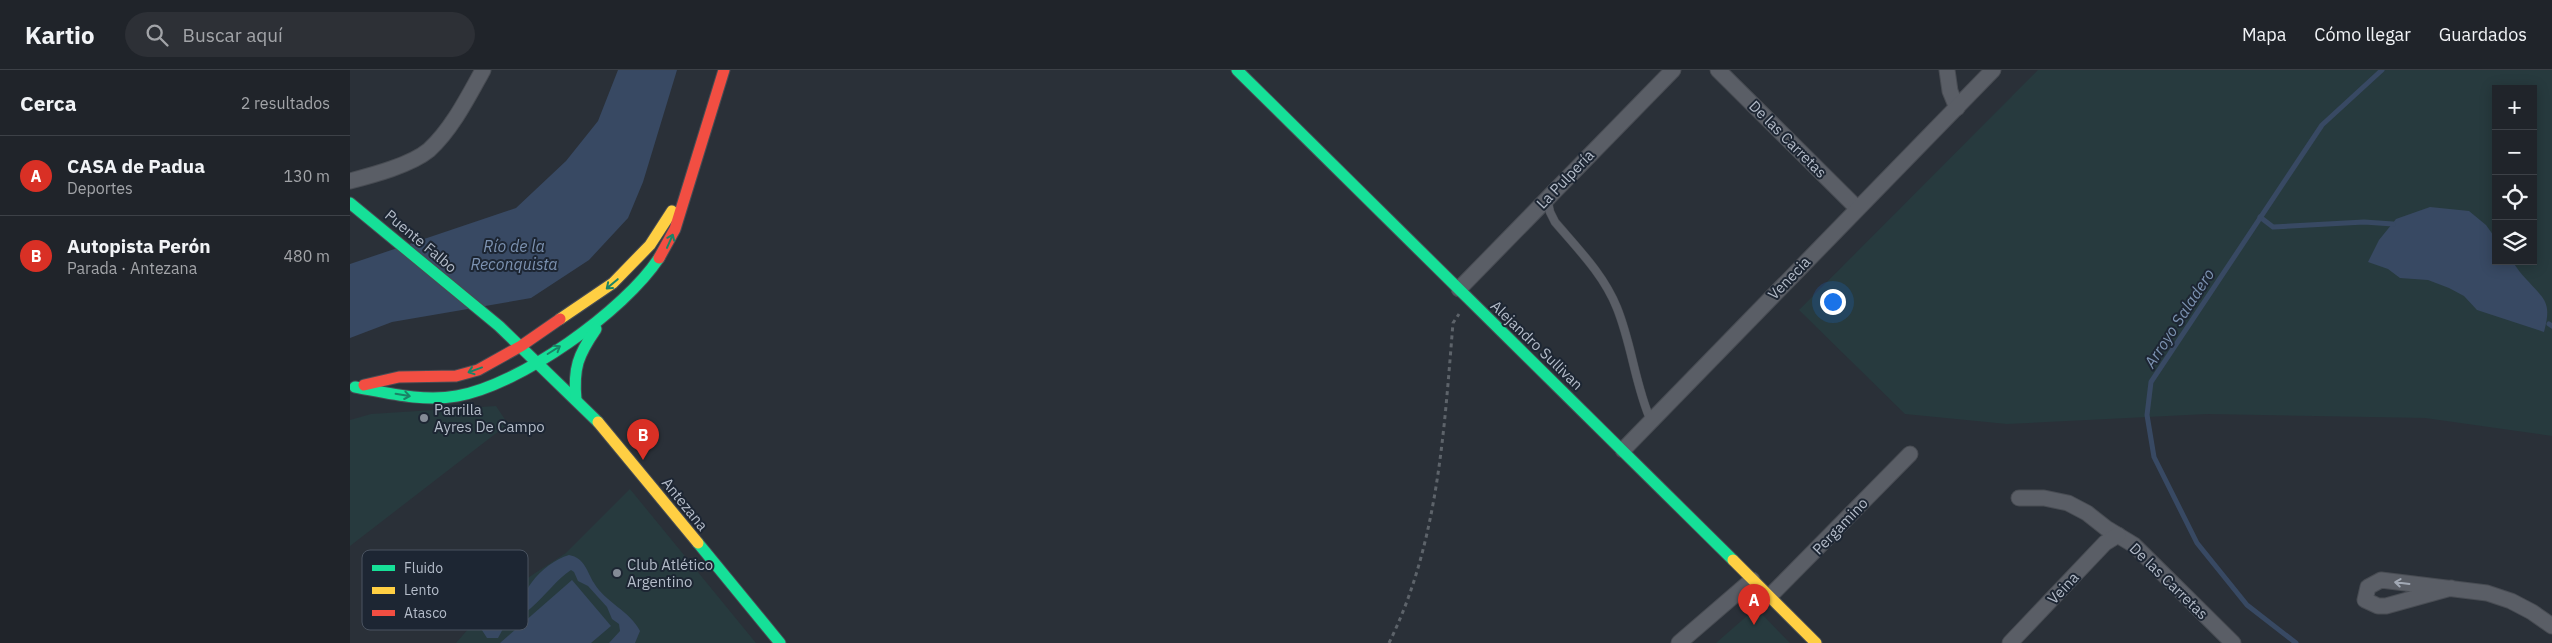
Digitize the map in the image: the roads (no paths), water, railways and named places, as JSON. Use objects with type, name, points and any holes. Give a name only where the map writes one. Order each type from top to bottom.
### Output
[{"type":"street","points":[[350,181],[400,164],[428,150],[464,104],[483,70]]},
{"type":"street","points":[[502,382],[602,320],[632,295],[666,251],[684,206],[724,70]]},
{"type":"street","name":"Alejandro Sullivan","points":[[1237,70],[1816,643]]},
{"type":"street","name":"La Pulpería","points":[[1464,294],[1547,198],[1673,70]]},
{"type":"street","name":"De las Carretas","points":[[1718,70],[1857,208]]},
{"type":"street","points":[[1947,70],[1950,91],[1957,108]]},
{"type":"street","name":"Venecia","points":[[1623,450],[1993,70]]},
{"type":"street","points":[[352,388],[399,377],[456,376],[478,370],[521,346],[599,294],[625,273],[650,245],[692,175]]},
{"type":"street","name":"Puente Falbo","points":[[350,203],[499,326]]},
{"type":"street","points":[[576,400],[574,373],[577,356],[602,320]]},
{"type":"street","name":"Antezana","points":[[499,326],[589,411],[780,643]]},
{"type":"street","points":[[352,388],[436,398],[458,396],[502,382],[532,378],[559,382]]},
{"type":"street","name":"Pergamino","points":[[1769,598],[1910,454]]},
{"type":"street","name":"De las Carretas","points":[[2019,498],[2044,498],[2068,503],[2087,513],[2134,545],[2233,643]]},
{"type":"street","name":"Veina","points":[[2010,643],[2105,543],[2118,535]]},
{"type":"street","points":[[1679,643],[1752,580]]},
{"type":"street","points":[[2451,588],[2386,606],[2378,606],[2365,600],[2368,587],[2381,580],[2451,588],[2487,593],[2511,600],[2552,626]]},
{"type":"lane","points":[[1547,198],[1550,212],[1555,222],[1599,274],[1612,297],[1618,310],[1644,405],[1652,421]]},
{"type":"water","name":"Río de la Reconquista","points":[[618,70],[677,70],[643,182],[628,218],[589,260],[531,298],[392,322],[350,338],[350,264],[516,208],[566,161],[598,121]]},
{"type":"water","points":[[2430,207],[2469,211],[2486,225],[2492,233],[2492,265],[2515,265],[2542,297],[2547,308],[2544,332],[2477,310],[2464,296],[2449,288],[2428,280],[2400,278],[2388,269],[2368,262],[2379,240],[2396,219]]},
{"type":"water","points":[[569,555],[582,562],[604,596],[636,624],[640,631],[635,643],[609,643],[620,631],[619,624],[612,619],[607,607],[588,586],[578,581],[571,570],[528,611],[528,588],[544,569]]},
{"type":"water","points":[[572,580],[611,626],[591,643],[500,643],[515,630],[528,630],[528,618]]},
{"type":"water","points":[[482,630],[503,630],[498,638],[487,638]]},
{"type":"waterway","name":"Arroyo Saladero","points":[[2296,643],[2247,605],[2197,543],[2154,457],[2147,415],[2151,382],[2322,125],[2382,70]]},
{"type":"waterway","points":[[2260,217],[2273,227],[2364,222],[2393,224]]},
{"type":"place","name":"Parrilla Ayres De Campo","points":[[424,418]]},
{"type":"place","name":"Autopista Perón","points":[[643,460]]},
{"type":"place","name":"Club Atlético Argentino","points":[[617,573]]},
{"type":"place","name":"CASA de Padua","points":[[1754,625]]}]
